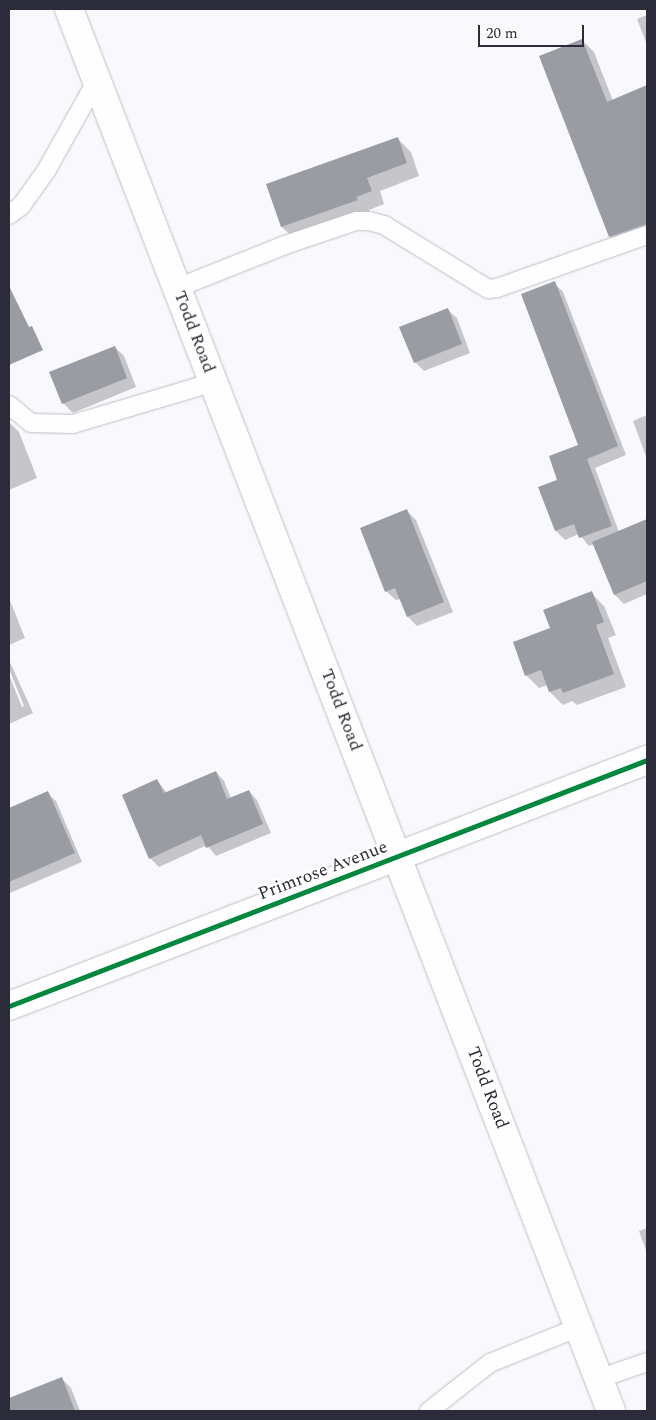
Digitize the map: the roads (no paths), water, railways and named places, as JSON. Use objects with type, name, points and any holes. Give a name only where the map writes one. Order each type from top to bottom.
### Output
[{"type":"main road","name":"Todd Road","points":[[69,9],[611,1411]]},
{"type":"main road","name":"Primrose Avenue","points":[[9,1006],[647,760]]},
{"type":"lane","points":[[9,215],[21,206],[46,170],[97,80]]},
{"type":"lane","points":[[177,288],[286,245],[356,221],[369,221],[384,226],[488,289],[497,288],[647,234]]},
{"type":"lane","points":[[9,405],[31,423],[73,424],[214,382]]},
{"type":"lane","points":[[429,1411],[490,1363],[579,1327]]},
{"type":"lane","points":[[598,1379],[647,1362]]}]
